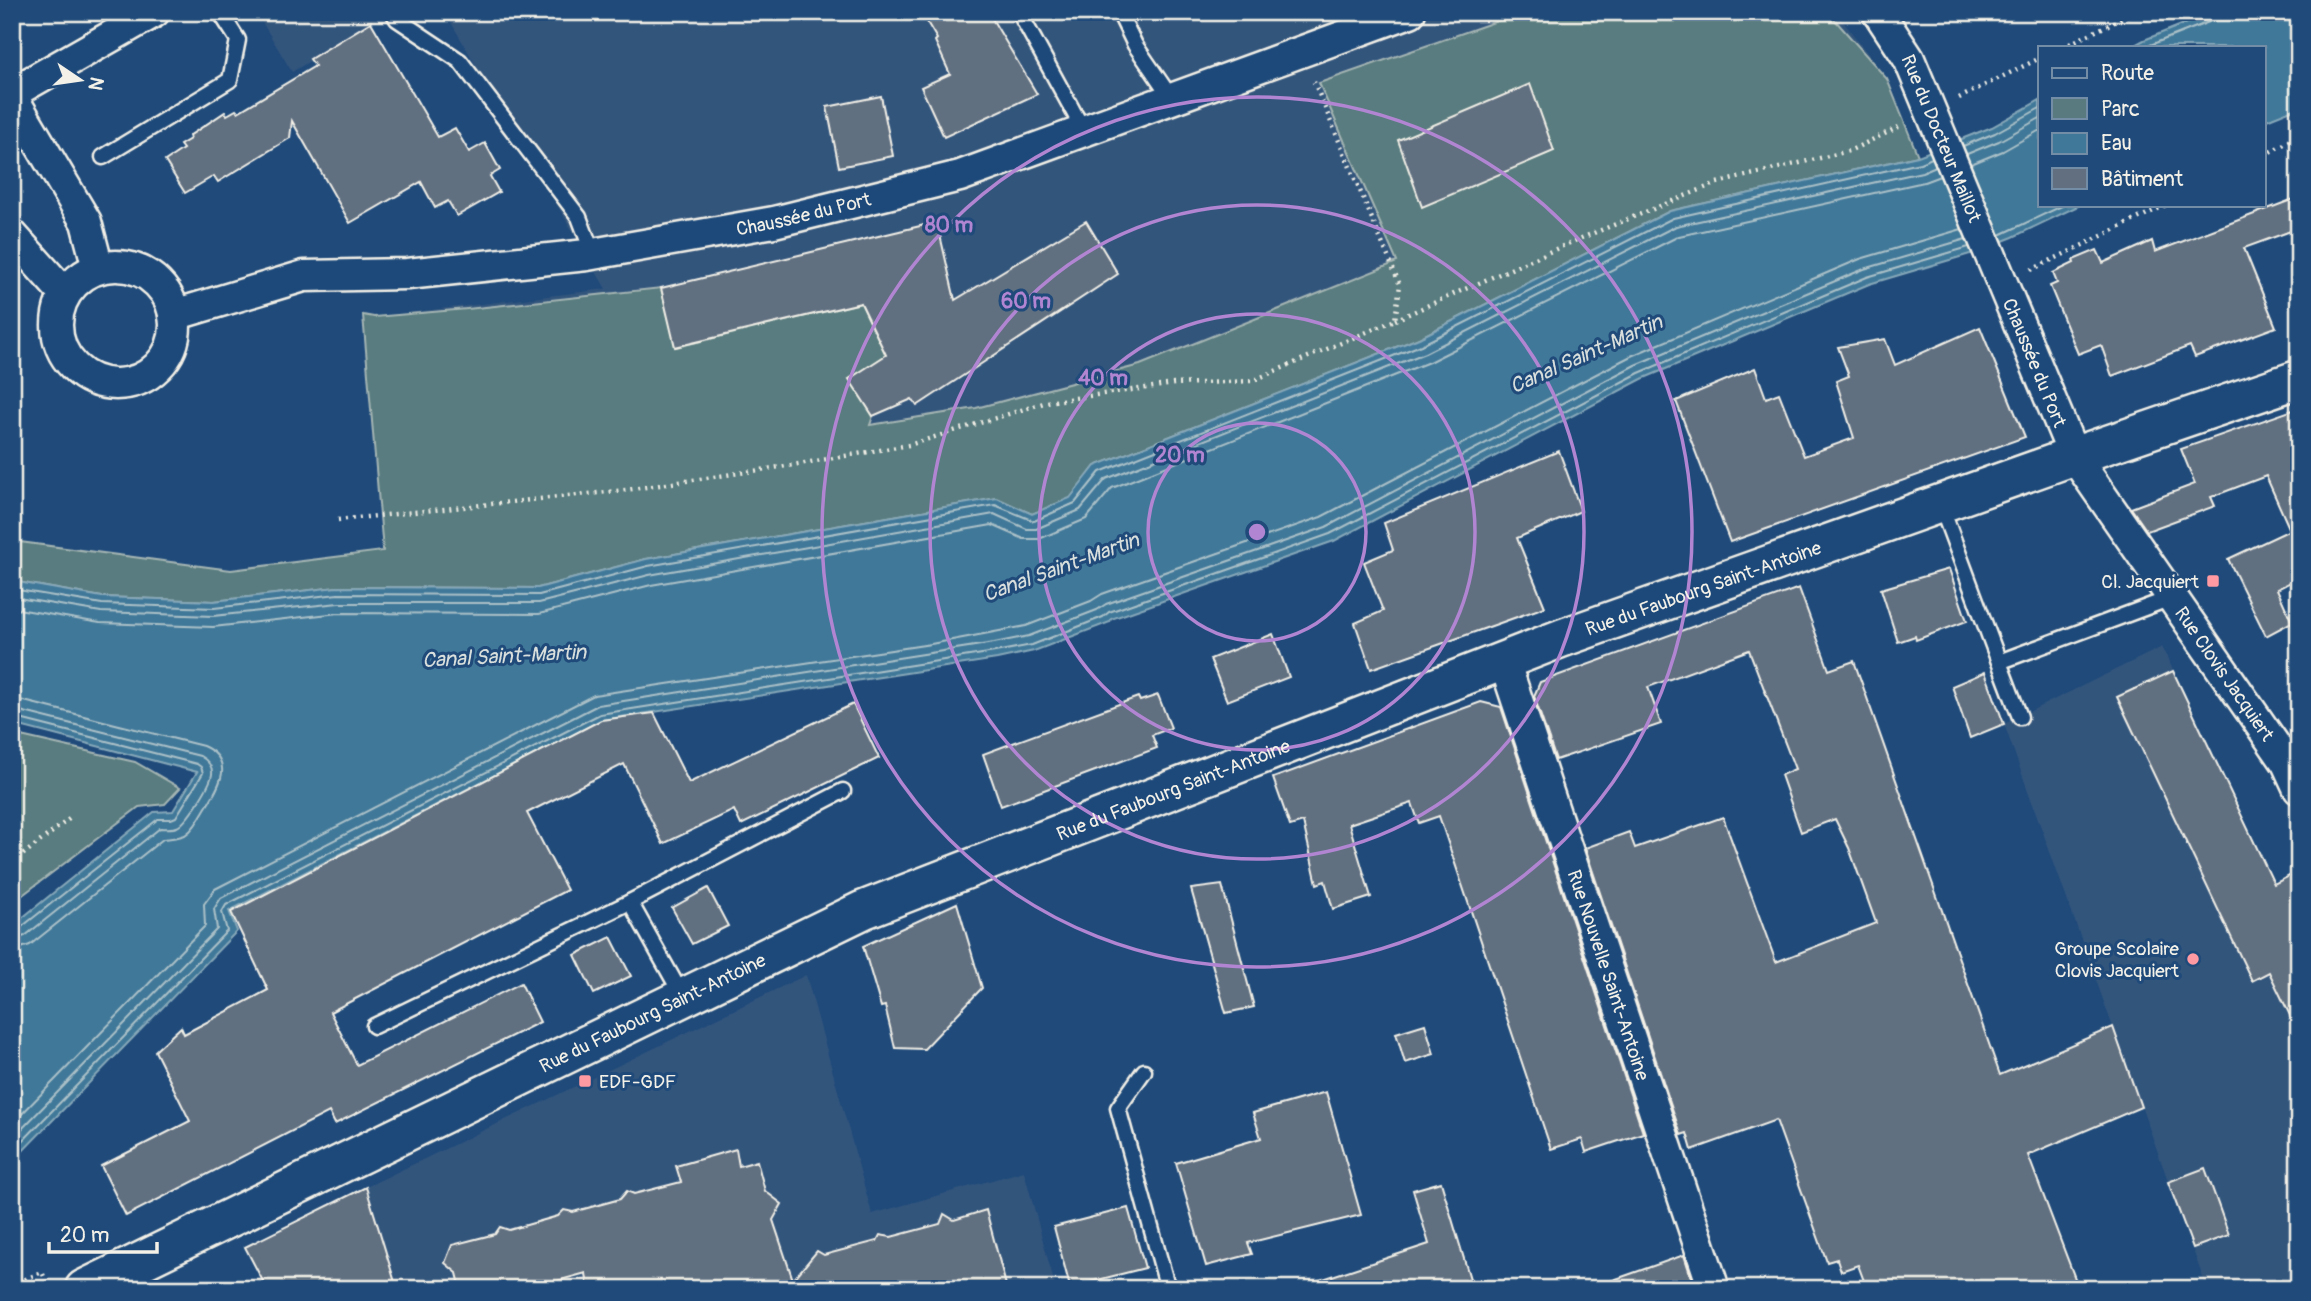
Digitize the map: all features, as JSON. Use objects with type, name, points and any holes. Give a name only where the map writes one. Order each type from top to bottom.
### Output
[{"type":"street","points":[[99,268],[86,222],[12,95],[154,12]]},
{"type":"street","name":"Chaussée du Port","points":[[174,314],[304,276],[407,274],[593,254],[774,222],[960,176],[1410,12]]},
{"type":"street","name":"Rue du Docteur Maillot","points":[[1878,12],[1909,59],[1999,277]]},
{"type":"street","points":[[12,235],[65,294]]},
{"type":"street","points":[[115,265],[132,267],[147,274],[160,285],[174,314],[174,335],[167,355],[153,371],[135,381],[114,384],[94,380],[77,370],[64,353],[57,334],[58,313],[65,294],[85,274],[99,268],[115,265]]},
{"type":"street","name":"Chaussée du Port","points":[[1999,277],[2074,456]]},
{"type":"street","name":"Rue du Faubourg Saint-Antoine","points":[[83,1289],[863,910],[1504,661],[2074,456],[2299,379]]},
{"type":"street","name":"Rue Clovis Jacquiert","points":[[2074,456],[2287,763],[2299,789]]},
{"type":"street","name":"Rue Nouvelle Saint-Antoine","points":[[1504,661],[1714,1289]]},
{"type":"lane","points":[[103,157],[230,80],[238,40],[220,12]]},
{"type":"lane","points":[[393,12],[397,19],[460,61],[579,217],[593,254]]},
{"type":"lane","points":[[1018,12],[1084,131]]},
{"type":"lane","points":[[1119,12],[1135,45],[1172,99]]},
{"type":"lane","points":[[1940,504],[2020,717]]},
{"type":"lane","points":[[1999,662],[2171,598]]},
{"type":"lane","points":[[374,1026],[630,902],[843,791]]},
{"type":"lane","points":[[630,902],[684,998]]},
{"type":"lane","points":[[1144,1071],[1118,1108],[1168,1289]]},
{"type":"path","points":[[2065,46],[2135,12]]},
{"type":"path","points":[[1302,52],[1400,285],[1395,320]]},
{"type":"path","points":[[338,520],[626,490],[793,465],[909,445],[1047,402],[1174,384],[1252,381],[1574,241],[1717,183],[1849,151],[1934,119],[2038,59]]},
{"type":"path","points":[[2266,154],[2299,136]]},
{"type":"path","points":[[1999,277],[2164,206]]},
{"type":"path","points":[[12,863],[72,816]]},
{"type":"path","points":[[12,1285],[42,1272],[50,1289]]},
{"type":"shaded area","points":[[256,12],[390,12],[292,72]]},
{"type":"shaded area","points":[[445,12],[1836,12],[1887,79],[1795,105],[1140,365],[976,408],[869,425],[374,317],[606,289]]},
{"type":"shaded area","name":"Groupe Scolaire Clovis Jacquiert","points":[[2162,647],[2274,883],[2291,875],[2299,891],[2299,1289],[2207,1289],[2004,724]]},
{"type":"shaded area","points":[[806,975],[872,1214],[1024,1171],[1056,1289],[397,1289],[366,1187]]},
{"type":"green space","points":[[1523,12],[1828,12],[1887,79],[1918,156],[1670,211],[1419,338],[1095,466],[1071,498],[1032,514],[997,498],[646,559],[538,588],[337,587],[214,601],[102,597],[12,581],[12,541],[231,570],[383,551],[363,315],[374,317],[467,309],[661,288],[676,347],[861,303],[886,355],[850,379],[873,416],[870,425],[976,408],[1140,365],[1397,262],[1319,83]]},
{"type":"green space","points":[[12,734],[135,762],[180,788],[165,804],[139,807],[12,903]]},
{"type":"water","points":[[2214,12],[2299,12],[2299,107],[2266,120],[2266,46],[2133,46]]},
{"type":"water","name":"Canal Saint-Martin","points":[[2038,101],[2038,206],[2078,206],[2013,237],[1970,254],[1869,284],[1642,379],[1334,541],[1111,619],[1110,622],[1034,651],[602,720],[229,911],[237,931],[12,1162],[12,926],[154,812],[173,811],[197,772],[12,724],[12,581],[102,597],[214,601],[337,587],[538,588],[646,559],[997,498],[1032,514],[1070,498],[1095,466],[1419,338],[1670,211],[1918,156],[1992,127]]},
{"type":"building","points":[[921,12],[988,12],[1037,94],[944,137],[921,87],[950,74],[935,41],[937,39]]},
{"type":"building","points":[[371,22],[438,137],[455,128],[469,152],[485,143],[500,170],[490,176],[499,192],[457,216],[448,201],[435,208],[421,182],[350,223],[292,121],[290,138],[218,182],[214,176],[185,193],[165,161],[183,149],[180,145],[190,139],[189,136],[225,112],[227,115],[236,110],[238,112],[315,66],[310,59]]},
{"type":"building","points":[[1530,84],[1554,151],[1422,207],[1398,140]]},
{"type":"building","points":[[881,96],[893,156],[839,167],[827,107]]},
{"type":"building","points":[[2299,197],[2299,228],[2244,248],[2276,327],[2195,357],[2190,346],[2112,376],[2101,345],[2078,354],[2050,286],[2057,283],[2053,273],[2074,263],[2073,260],[2097,250],[2103,263],[2152,241],[2155,252]]},
{"type":"building","points":[[1086,221],[1118,274],[917,406],[912,399],[873,416],[849,379],[886,355],[861,303],[675,347],[661,288],[937,222],[955,300]]},
{"type":"building","points":[[1980,327],[2025,437],[1730,542],[1676,401],[1755,368],[1766,398],[1779,393],[1804,456],[1854,438],[1836,381],[1849,376],[1838,347],[1885,339],[1895,365]]},
{"type":"building","points":[[2299,408],[2299,578],[2277,589],[2292,622],[2266,636],[2228,559],[2290,530],[2266,476],[2211,497],[2215,506],[2147,531],[2131,508],[2195,484],[2181,449]]},
{"type":"building","points":[[1559,451],[1581,511],[1517,538],[1545,607],[1371,669],[1355,623],[1383,611],[1364,562],[1393,550],[1384,523]]},
{"type":"building","points":[[1949,569],[1967,621],[1916,640],[1915,636],[1898,642],[1881,589]]},
{"type":"building","points":[[1799,588],[1829,670],[1854,661],[2000,1075],[2113,1027],[2141,1107],[2028,1155],[2079,1289],[1867,1289],[1858,1265],[1841,1271],[1837,1259],[1827,1262],[1776,1120],[1692,1150],[1687,1133],[1681,1135],[1585,848],[1629,832],[1635,848],[1723,817],[1776,962],[1876,923],[1849,848],[1835,819],[1801,832],[1781,775],[1795,769],[1749,650],[1648,687],[1661,724],[1556,760],[1534,696],[1540,682]]},
{"type":"building","points":[[1273,634],[1289,677],[1227,701],[1210,659]]},
{"type":"building","points":[[2173,671],[2274,884],[2291,875],[2299,891],[2299,1034],[2269,972],[2252,981],[2117,697]]},
{"type":"building","points":[[1985,672],[2004,724],[1970,738],[1952,686]]},
{"type":"building","points":[[1158,695],[1171,728],[1152,735],[1157,748],[1001,806],[983,754],[1138,697],[1140,701]]},
{"type":"building","points":[[1481,702],[1501,707],[1643,1133],[1586,1152],[1582,1139],[1551,1149],[1439,816],[1419,823],[1412,803],[1349,824],[1371,897],[1333,909],[1325,881],[1317,884],[1303,822],[1290,826],[1273,778]]},
{"type":"building","points":[[853,704],[879,758],[741,825],[734,810],[663,844],[624,764],[527,813],[567,890],[330,1012],[357,1065],[521,983],[540,1022],[335,1124],[329,1112],[126,1216],[101,1166],[190,1121],[155,1051],[181,1027],[184,1034],[268,990],[231,912],[601,720],[654,713],[689,783]]},
{"type":"building","points":[[1222,885],[1254,1007],[1226,1013],[1191,889]]},
{"type":"building","points":[[708,888],[728,926],[692,944],[672,908]]},
{"type":"building","points":[[957,903],[982,988],[924,1049],[895,1048],[885,1006],[881,1007],[863,946]]},
{"type":"building","points":[[611,937],[631,976],[594,994],[575,955]]},
{"type":"building","points":[[1425,1024],[1434,1054],[1405,1063],[1396,1033]]},
{"type":"building","points":[[1326,1092],[1361,1215],[1248,1243],[1252,1254],[1206,1266],[1176,1163],[1261,1138],[1253,1113]]},
{"type":"building","points":[[736,1149],[739,1166],[757,1161],[765,1191],[782,1204],[773,1220],[793,1280],[817,1251],[824,1255],[877,1241],[880,1235],[891,1237],[940,1224],[944,1214],[954,1220],[986,1210],[1007,1289],[588,1289],[586,1273],[528,1289],[461,1289],[457,1273],[445,1263],[452,1245],[495,1234],[500,1227],[509,1230],[558,1216],[564,1210],[573,1212],[620,1199],[627,1191],[634,1194],[681,1182],[676,1166]]},
{"type":"building","points":[[2205,1168],[2229,1235],[2193,1248],[2168,1182]]},
{"type":"building","points":[[1441,1182],[1473,1289],[1312,1289],[1311,1283],[1429,1244],[1413,1190]]},
{"type":"building","points":[[366,1187],[397,1289],[267,1289],[245,1247]]},
{"type":"building","points":[[1128,1208],[1145,1268],[1070,1287],[1054,1227]]},
{"type":"building","points":[[1684,1255],[1695,1289],[1603,1289],[1602,1284]]},
{"type":"place","name":"Cl. Jacquiert","points":[[2213,581]]},
{"type":"place","name":"Groupe Scolaire Clovis Jacquiert","points":[[2193,959]]},
{"type":"place","name":"EDF-GDF","points":[[585,1081]]}]
